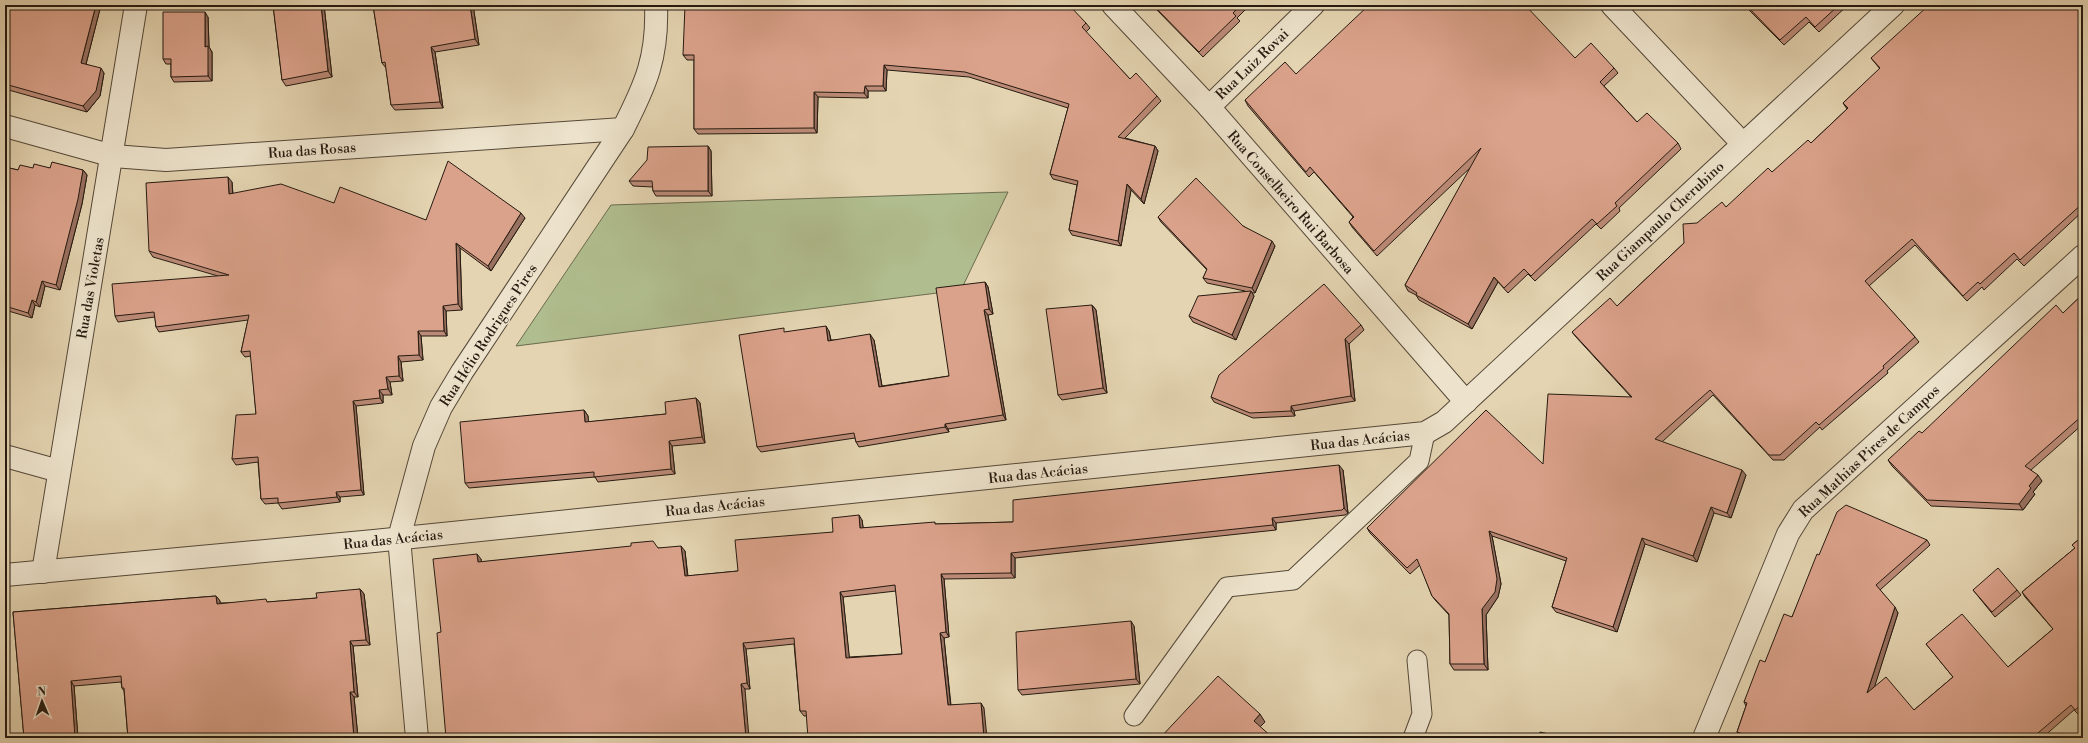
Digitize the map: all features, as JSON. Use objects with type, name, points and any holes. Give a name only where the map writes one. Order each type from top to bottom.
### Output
[{"type":"street","name":"Rua das Violetas","points":[[43,572],[136,5]]},
{"type":"street","name":"Rua Hélio Rodrigues Pires","points":[[417,738],[399,538],[424,446],[441,407],[462,372],[623,129],[643,91],[649,72],[656,38],[656,5]]},
{"type":"street","name":"Rua Conselheiro Rui Barbosa","points":[[1113,5],[1208,107],[1466,402]]},
{"type":"street","name":"Rua Luiz Rovai","points":[[1208,107],[1313,5]]},
{"type":"street","points":[[1612,5],[1743,144]]},
{"type":"street","name":"Rua Giampaulo Cherubino","points":[[1425,432],[1444,422],[1466,402],[1893,5]]},
{"type":"street","name":"Rua das Rosas","points":[[5,126],[112,156],[166,160],[623,129]]},
{"type":"street","name":"Rua Mathias Pires de Campos","points":[[1704,738],[1788,534],[1803,510],[2083,256]]},
{"type":"street","name":"Rua das Acácias","points":[[5,575],[399,538],[1425,432]]},
{"type":"street","points":[[5,456],[59,471]]},
{"type":"lane","points":[[1134,716],[1227,587],[1293,580],[1419,461],[1425,432]]},
{"type":"lane","points":[[1412,738],[1422,714],[1417,660]]},
{"type":"green space","points":[[1008,192],[961,290],[516,346],[611,205]]},
{"type":"building","points":[[5,5],[96,5],[81,63],[101,68],[96,91],[83,106],[5,84]]},
{"type":"building","points":[[273,5],[321,5],[328,71],[282,80]]},
{"type":"building","points":[[373,5],[470,5],[475,39],[431,47],[440,102],[391,105],[385,62],[382,63]]},
{"type":"building","points":[[685,5],[1069,5],[1086,23],[1082,27],[1130,79],[1136,73],[1157,96],[1118,137],[1155,146],[1141,199],[1127,184],[1118,241],[1069,230],[1078,181],[1050,174],[1069,104],[965,72],[884,65],[883,86],[865,86],[864,93],[814,92],[814,128],[694,129],[694,55],[683,55]]},
{"type":"building","points":[[1153,5],[1241,5],[1233,13],[1236,16],[1199,52]]},
{"type":"building","points":[[1369,5],[1525,5],[1575,58],[1591,43],[1614,68],[1600,82],[1637,122],[1647,113],[1678,143],[1615,203],[1617,206],[1597,224],[1592,219],[1531,276],[1524,269],[1504,288],[1494,277],[1468,324],[1416,295],[1417,293],[1405,285],[1481,148],[1374,251],[1349,222],[1354,217],[1310,167],[1306,172],[1245,100],[1285,62],[1296,74]]},
{"type":"building","points":[[1746,5],[1839,5],[1815,27],[1806,17],[1780,40]]},
{"type":"building","points":[[1929,5],[2083,5],[2083,203],[2020,260],[2014,253],[1980,284],[1978,282],[1963,296],[1912,239],[1865,281],[1915,337],[1883,366],[1884,368],[1819,425],[1816,422],[1780,455],[1769,455],[1710,390],[1655,439],[1742,470],[1727,513],[1711,507],[1693,556],[1642,538],[1613,627],[1552,607],[1567,558],[1489,531],[1497,579],[1495,592],[1482,609],[1484,664],[1450,664],[1449,614],[1432,596],[1417,559],[1407,568],[1367,528],[1486,410],[1543,464],[1548,394],[1632,397],[1572,332],[1610,298],[1617,306],[1684,243],[1683,224],[1697,223],[1722,202],[1726,207],[1768,168],[1772,172],[1808,140],[1811,143],[1848,108],[1843,103],[1880,68],[1871,58]]},
{"type":"building","points":[[163,12],[205,12],[205,47],[208,46],[208,76],[171,77],[171,59],[163,59]]},
{"type":"building","points":[[708,146],[708,191],[653,191],[652,181],[629,181],[647,160],[648,147]]},
{"type":"building","points":[[448,161],[521,213],[488,266],[456,243],[458,304],[443,306],[444,331],[418,331],[419,355],[398,356],[399,376],[386,377],[388,389],[379,390],[380,398],[353,401],[361,490],[336,492],[337,497],[278,503],[278,498],[261,499],[258,457],[232,459],[236,415],[256,414],[250,351],[241,352],[249,315],[156,327],[154,312],[115,316],[112,284],[229,275],[149,251],[146,183],[228,177],[229,194],[281,184],[334,203],[340,187],[426,220]]},
{"type":"building","points":[[52,162],[83,170],[78,199],[56,285],[42,281],[36,302],[32,300],[28,313],[5,306],[5,167],[18,170],[20,165],[33,168],[34,164],[50,168]]},
{"type":"building","points":[[1196,178],[1243,226],[1272,241],[1252,288],[1203,278],[1207,269],[1158,217]]},
{"type":"building","points":[[985,282],[989,309],[984,310],[1003,415],[945,424],[945,427],[856,442],[854,433],[757,447],[739,335],[784,328],[784,332],[826,326],[828,341],[870,334],[879,387],[949,376],[936,288]]},
{"type":"building","points":[[1324,284],[1361,325],[1345,339],[1351,396],[1291,406],[1291,411],[1250,413],[1211,397],[1219,375]]},
{"type":"building","points":[[1251,291],[1232,335],[1189,316],[1198,296]]},
{"type":"building","points":[[2083,294],[2083,415],[2025,466],[2038,475],[2029,486],[2031,488],[2019,504],[1927,500],[1888,460],[1919,431],[1922,433],[2056,305],[2063,313]]},
{"type":"building","points":[[1092,305],[1103,388],[1058,395],[1046,309]]},
{"type":"building","points":[[696,398],[702,437],[669,441],[671,469],[594,477],[594,472],[465,483],[460,422],[584,410],[585,422],[666,414],[665,402]]},
{"type":"building","points":[[1339,465],[1344,508],[1342,510],[1272,518],[1273,525],[1011,553],[1011,573],[941,574],[946,632],[940,633],[948,705],[981,703],[984,738],[808,738],[806,711],[800,711],[794,638],[743,643],[747,683],[741,684],[746,738],[446,738],[437,633],[441,632],[433,559],[477,554],[478,562],[631,546],[631,543],[653,541],[658,548],[681,546],[685,576],[738,571],[735,540],[833,532],[832,518],[859,515],[860,528],[935,522],[935,524],[1013,522],[1013,500]],"holes":[[[895,585],[902,654],[846,658],[840,592]]]},
{"type":"building","points":[[1846,505],[1927,540],[1876,585],[1895,607],[1867,693],[1886,677],[1914,710],[1953,677],[1926,644],[1962,614],[2008,667],[2053,629],[2022,592],[2075,548],[2072,545],[2083,536],[2083,703],[2075,710],[2071,705],[2032,738],[1745,738],[1746,735],[1737,732],[1747,703],[1744,702],[1760,660],[1765,662],[1784,614],[1792,617],[1817,554],[1819,555],[1837,512]]},
{"type":"building","points":[[1998,568],[2017,590],[1992,612],[1973,590]]},
{"type":"building","points":[[360,589],[366,640],[350,641],[354,692],[350,692],[354,738],[128,738],[124,688],[122,688],[121,676],[71,681],[75,738],[24,738],[13,612],[216,596],[217,604],[266,599],[267,602],[317,598],[316,593]]},
{"type":"building","points":[[1131,621],[1136,679],[1018,690],[1016,632]]},
{"type":"building","points":[[1218,676],[1260,714],[1254,721],[1273,738],[1160,738]]},
{"type":"building","points":[[1540,732],[1567,738],[1538,738]]}]
